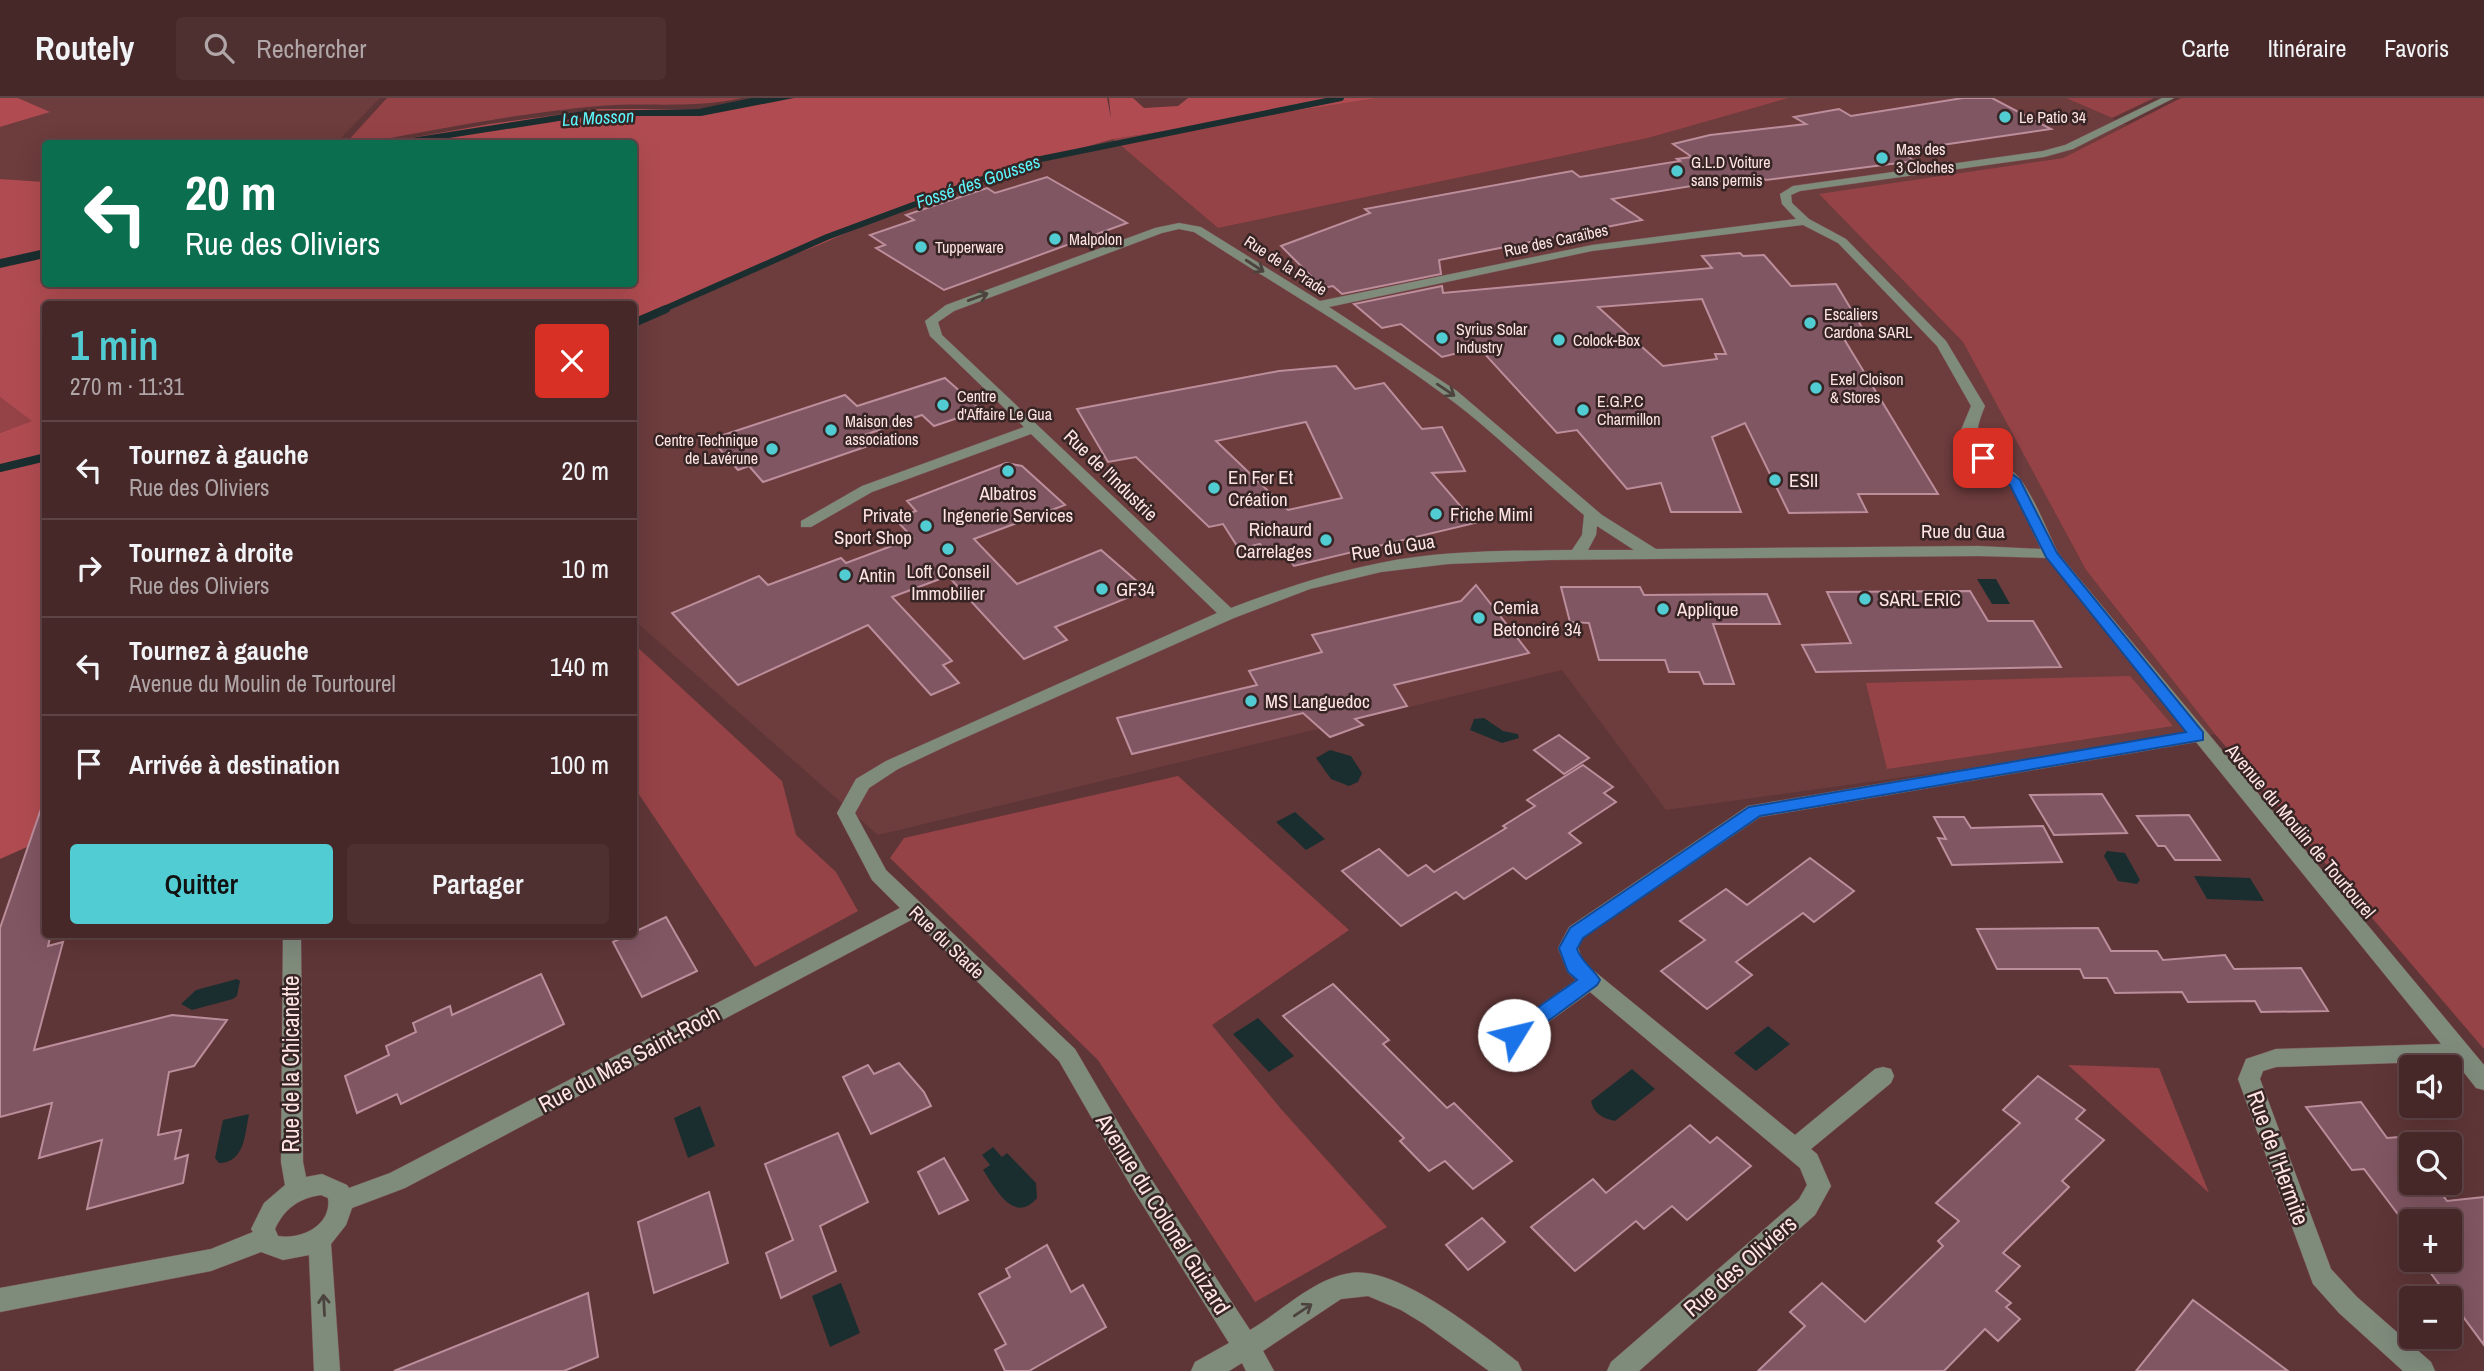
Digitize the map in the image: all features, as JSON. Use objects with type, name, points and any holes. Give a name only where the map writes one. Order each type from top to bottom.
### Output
[{"type":"street","name":"Avenue du Moulin de Tourtourel","points":[[2169,98],[2069,147],[2044,154],[1797,188],[1785,194],[1787,204],[1805,220],[1842,241],[1942,344],[1978,406],[1968,430],[1971,444],[1983,458],[2016,483],[2051,554],[2197,736],[2484,1081]]},
{"type":"street","name":"Rue des Caraïbes","points":[[1316,306],[1591,248],[1805,220]]},
{"type":"street","name":"Rue de la Prade","points":[[936,336],[931,321],[950,308],[1159,230],[1179,226],[1198,229],[1454,395],[1591,516],[1626,540],[1653,554]]},
{"type":"street","name":"Rue de l'Industrie","points":[[936,336],[1228,614]]},
{"type":"street","points":[[806,524],[867,489],[1034,428]]},
{"type":"street","points":[[1577,555],[1589,535],[1591,516]]},
{"type":"street","name":"Rue du Gua","points":[[846,813],[862,784],[892,765],[1228,614],[1305,586],[1381,567],[1448,559],[1577,555],[1978,551],[2051,554]]},
{"type":"street","name":"Rue des Oliviers","points":[[1620,1371],[1807,1207],[1819,1186],[1809,1161],[1575,967],[1568,948],[1576,933],[1755,811],[2197,736]]},
{"type":"street","name":"Rue du Stade","points":[[846,813],[879,875],[1067,1055]]},
{"type":"street","name":"Rue du Mas Saint-Roch","points":[[342,1201],[397,1181],[913,910]]},
{"type":"street","name":"Rue de la Chicanette","points":[[290,938],[292,1162],[297,1189]]},
{"type":"street","points":[[1495,1049],[1591,980]]},
{"type":"street","name":"Rue de l'Hermite","points":[[2422,1371],[2348,1305],[2322,1276],[2249,1079],[2254,1065],[2276,1058],[2460,1052]]},
{"type":"street","name":"Avenue du Colonel Guizard","points":[[1067,1055],[1140,1181],[1261,1371]]},
{"type":"street","points":[[1795,1149],[1883,1076]]},
{"type":"street","points":[[322,1184],[339,1192],[342,1201],[337,1221],[318,1239],[291,1250],[270,1246],[264,1239],[263,1229],[267,1217],[284,1197],[297,1189],[322,1184]]},
{"type":"street","points":[[0,1300],[211,1259],[264,1239]]},
{"type":"street","points":[[318,1239],[327,1371]]},
{"type":"street","points":[[1204,1371],[1246,1347],[1326,1294],[1353,1283],[1377,1287],[1401,1296],[1473,1342],[1509,1371]]},
{"type":"shaded area","points":[[0,98],[18,98],[50,112],[0,127]]},
{"type":"shaded area","points":[[18,98],[380,98],[339,140],[42,140],[42,182],[0,179],[0,127],[49,112]]},
{"type":"shaded area","points":[[387,98],[742,98],[706,103],[568,109],[380,140],[349,140]]},
{"type":"shaded area","points":[[752,98],[1107,98],[1111,119],[1109,98],[1133,98],[1144,108],[1178,106],[1188,98],[1378,98],[1113,139],[959,184],[819,245],[637,317],[637,301],[42,301],[42,840],[0,859],[0,433],[32,421],[0,397],[0,179],[42,182],[42,287],[637,287],[637,140],[399,140],[600,109],[699,109]]},
{"type":"shaded area","points":[[1378,98],[1789,98],[1648,138],[1218,228],[1113,139]]},
{"type":"shaded area","points":[[1789,98],[2066,98],[2127,125],[2063,158],[1820,195],[1963,342],[2086,570],[2215,734],[1666,810],[1562,670],[878,835],[637,623],[637,317],[819,245],[959,184],[1113,139],[1218,228],[1648,138]]},
{"type":"shaded area","points":[[2066,98],[2154,98],[2112,118]]},
{"type":"shaded area","points":[[2181,98],[2484,98],[2484,1049],[2215,734],[2086,570],[1963,342],[1819,194],[2063,158]]},
{"type":"shaded area","points":[[0,397],[33,421],[0,433]]},
{"type":"shaded area","points":[[637,647],[782,781],[796,835],[836,872],[858,911],[755,967],[637,791]]},
{"type":"shaded area","points":[[2130,676],[2173,726],[1887,769],[1866,683]]},
{"type":"shaded area","points":[[1178,776],[1349,930],[1212,1025],[1281,1109],[1387,1227],[1255,1302],[1098,1060],[890,858],[904,838]]},
{"type":"shaded area","points":[[2068,1065],[2159,1068],[2209,1193]]},
{"type":"water","points":[[751,98],[794,98],[701,116],[591,116],[436,140],[398,140],[583,111],[698,109]]},
{"type":"water","points":[[42,250],[42,259],[0,268],[0,259]]},
{"type":"water","points":[[1977,579],[1996,579],[2010,604],[1992,604]]},
{"type":"water","points":[[1484,718],[1503,731],[1518,734],[1519,738],[1502,743],[1470,730],[1474,719]]},
{"type":"water","points":[[1330,750],[1351,756],[1362,773],[1358,782],[1349,786],[1331,779],[1316,758]]},
{"type":"water","points":[[1295,812],[1325,839],[1306,850],[1276,822]]},
{"type":"water","points":[[2107,851],[2125,853],[2140,880],[2137,884],[2118,881],[2104,856]]},
{"type":"water","points":[[2194,876],[2250,878],[2264,901],[2207,899]]},
{"type":"water","points":[[237,979],[240,981],[237,996],[233,999],[192,1010],[181,1004],[196,990]]},
{"type":"water","points":[[1258,1018],[1294,1056],[1269,1072],[1233,1034]]},
{"type":"water","points":[[1768,1026],[1790,1044],[1756,1071],[1734,1053]]},
{"type":"water","points":[[1632,1069],[1655,1089],[1615,1121],[1599,1115],[1591,1101]]},
{"type":"water","points":[[700,1106],[715,1146],[688,1158],[674,1118]]},
{"type":"water","points":[[249,1114],[239,1153],[228,1162],[219,1163],[215,1158],[223,1120]]},
{"type":"water","points":[[993,1147],[1002,1157],[1007,1153],[1036,1183],[1037,1198],[1029,1205],[1021,1208],[1006,1201],[983,1170],[990,1165],[982,1155]]},
{"type":"water","points":[[841,1283],[860,1333],[830,1347],[812,1296]]},
{"type":"building","points":[[1963,98],[1992,98],[2051,129],[1901,151],[1914,161],[1766,180],[1758,175],[1612,199],[1642,220],[1439,260],[1441,274],[1342,294],[1333,286],[1323,288],[1281,246],[1370,213],[1365,209],[1572,171],[1580,177],[1680,161],[1677,159],[1692,157],[1673,144],[1710,135],[1806,124],[1794,117],[1839,109],[1851,116]]},
{"type":"building","points":[[1047,177],[1127,223],[944,290],[876,248],[885,245],[870,235],[914,220],[906,215],[987,188],[995,193]]},
{"type":"building","points":[[1740,253],[1743,256],[1764,255],[1791,286],[1836,284],[1866,334],[1841,334],[1938,494],[1858,494],[1867,512],[1789,513],[1745,423],[1712,437],[1741,512],[1671,512],[1661,483],[1627,489],[1577,430],[1557,433],[1484,353],[1480,354],[1474,349],[1442,357],[1401,324],[1382,328],[1354,304],[1442,286],[1443,293],[1712,268],[1702,256]],"holes":[[[1702,299],[1726,354],[1715,354],[1717,359],[1663,366],[1598,307]]]},
{"type":"building","points":[[1336,366],[1355,389],[1384,383],[1422,429],[1442,427],[1465,471],[1432,473],[1475,523],[1294,566],[1284,553],[1268,556],[1260,544],[1239,549],[1223,524],[1209,527],[1136,457],[1108,462],[1077,409],[1279,371]],"holes":[[[1306,422],[1342,498],[1288,510],[1216,441]]]},
{"type":"building","points":[[945,378],[981,410],[934,426],[922,415],[856,438],[865,447],[763,482],[749,466],[738,470],[711,439],[845,395],[857,406]]},
{"type":"building","points":[[1006,463],[1022,466],[1065,505],[974,539],[1017,584],[1101,550],[1147,590],[1055,627],[1067,640],[1024,659],[948,576],[892,597],[952,661],[943,665],[959,683],[931,695],[868,625],[738,685],[672,613],[759,576],[768,585],[841,558],[846,563],[913,538],[894,518],[916,511],[907,501]]},
{"type":"building","points":[[1476,585],[1529,653],[1394,685],[1407,706],[1355,719],[1363,725],[1330,737],[1303,713],[1132,754],[1117,718],[1257,685],[1249,671],[1322,652],[1312,635],[1461,601]]},
{"type":"building","points":[[1561,587],[1640,587],[1644,595],[1767,594],[1780,624],[1713,624],[1734,684],[1704,684],[1699,672],[1669,672],[1665,660],[1599,660],[1589,623],[1570,622]]},
{"type":"building","points":[[1970,591],[1988,621],[2033,621],[2061,667],[1816,672],[1802,645],[1851,643],[1827,592]]},
{"type":"building","points":[[1559,735],[1589,758],[1564,774],[1534,750]]},
{"type":"building","points":[[1583,765],[1613,787],[1604,793],[1616,802],[1569,833],[1581,843],[1526,879],[1513,868],[1464,899],[1456,892],[1401,926],[1342,871],[1379,849],[1408,876],[1426,865],[1434,872],[1506,828],[1503,826],[1535,806],[1527,800]]},
{"type":"building","points":[[2102,794],[2127,833],[2054,835],[2030,795]]},
{"type":"building","points":[[42,809],[42,938],[50,938],[48,946],[63,942],[34,1050],[172,1015],[227,1020],[194,1066],[169,1072],[158,1135],[181,1130],[175,1159],[188,1155],[183,1183],[87,1209],[102,1140],[39,1158],[52,1103],[0,1117],[0,928]]},
{"type":"building","points":[[2189,815],[2220,860],[2175,860],[2165,846],[2158,846],[2137,816]]},
{"type":"building","points":[[1934,817],[1964,817],[1971,828],[2043,826],[2062,862],[1952,865],[1938,838],[1946,839]]},
{"type":"building","points":[[1810,858],[1854,891],[1814,922],[1803,913],[1736,962],[1752,975],[1707,1009],[1661,971],[1705,940],[1680,921],[1726,889],[1747,905]]},
{"type":"building","points":[[666,917],[697,971],[642,997],[613,942],[621,938],[637,938],[637,931]]},
{"type":"building","points":[[2098,928],[2111,951],[2157,951],[2163,960],[2225,955],[2234,969],[2301,968],[2328,1011],[2261,1012],[2255,1001],[2188,1002],[2182,992],[2115,993],[2107,978],[2084,978],[2080,969],[1997,969],[1977,929]]},
{"type":"building","points":[[541,974],[564,1024],[401,1104],[397,1094],[357,1113],[345,1076],[389,1055],[386,1046],[416,1032],[413,1023],[450,1006],[452,1015]]},
{"type":"building","points":[[1333,984],[1389,1040],[1383,1044],[1447,1108],[1454,1103],[1512,1161],[1473,1189],[1445,1161],[1429,1171],[1400,1141],[1404,1138],[1283,1016]]},
{"type":"building","points":[[899,1063],[924,1092],[931,1106],[871,1134],[843,1077],[868,1065],[874,1074]]},
{"type":"building","points":[[2038,1076],[2085,1110],[2076,1119],[2104,1140],[2062,1181],[2069,1187],[2003,1253],[2020,1266],[1996,1291],[2011,1303],[2006,1307],[2020,1319],[1998,1341],[1985,1329],[1944,1371],[1758,1371],[1805,1326],[1790,1312],[1822,1283],[1865,1322],[1943,1246],[1938,1241],[1959,1221],[1936,1203],[2020,1123],[2003,1110]]},
{"type":"building","points":[[2361,1102],[2387,1138],[2399,1137],[2399,1195],[2443,1195],[2447,1201],[2484,1197],[2484,1345],[2462,1315],[2462,1286],[2440,1286],[2430,1272],[2462,1272],[2462,1209],[2399,1209],[2399,1216],[2364,1169],[2352,1170],[2306,1107]]},
{"type":"building","points":[[1690,1125],[1710,1143],[1717,1137],[1751,1166],[1687,1220],[1672,1206],[1644,1229],[1636,1221],[1575,1271],[1531,1227],[1593,1179],[1606,1193]]},
{"type":"building","points":[[838,1133],[868,1202],[820,1226],[836,1271],[781,1298],[766,1253],[793,1240],[765,1164]]},
{"type":"building","points":[[944,1158],[968,1200],[939,1214],[918,1172]]},
{"type":"building","points":[[709,1192],[728,1263],[654,1293],[638,1222]]},
{"type":"building","points":[[1482,1218],[1505,1242],[1468,1270],[1446,1245]]},
{"type":"building","points":[[1047,1245],[1071,1292],[1083,1285],[1106,1327],[1029,1371],[1005,1371],[995,1350],[1006,1344],[979,1294],[1010,1277],[1006,1269]]},
{"type":"building","points":[[588,1293],[598,1357],[564,1371],[394,1371]]},
{"type":"building","points":[[2193,1300],[2288,1371],[2136,1371]]},
{"type":"waterway","name":"Fossé des Gousses","points":[[662,310],[827,237],[1031,161],[1341,98]]},
{"type":"waterway","name":"Fossé des Gousses","points":[[637,322],[666,309]]},
{"type":"waterway","name":"Fossé des Gousses","points":[[0,468],[42,458]]},
{"type":"place","name":"Le Patio 34","points":[[2005,117]]},
{"type":"place","name":"Mas des 3 Cloches","points":[[1882,158]]},
{"type":"place","name":"G.L.D Voiture sans permis","points":[[1677,171]]},
{"type":"place","name":"Malpolon","points":[[1055,239]]},
{"type":"place","name":"Tupperware","points":[[921,247]]},
{"type":"place","name":"Escaliers Cardona SARL","points":[[1810,323]]},
{"type":"place","name":"Syrius Solar Industry","points":[[1442,338]]},
{"type":"place","name":"Colock-Box","points":[[1559,340]]},
{"type":"place","name":"Exel Cloison & Stores","points":[[1816,388]]},
{"type":"place","name":"Centre d'Affaire Le Gua","points":[[943,405]]},
{"type":"place","name":"E.G.P.C Charmillon","points":[[1583,410]]},
{"type":"place","name":"Maison des associations","points":[[831,430]]},
{"type":"place","name":"Centre Technique de Lavérune","points":[[772,449]]},
{"type":"place","name":"Albatros Ingenerie Services","points":[[1008,471]]},
{"type":"place","name":"ESII","points":[[1775,480]]},
{"type":"place","name":"En Fer Et Création","points":[[1214,488]]},
{"type":"place","name":"Friche Mimi","points":[[1436,514]]},
{"type":"place","name":"Private Sport Shop","points":[[926,526]]},
{"type":"place","name":"Richaurd Carrelages","points":[[1326,540]]},
{"type":"place","name":"Loft Conseil Immobilier","points":[[948,549]]},
{"type":"place","name":"Antin","points":[[845,575]]},
{"type":"place","name":"GF34","points":[[1102,589]]},
{"type":"place","name":"SARL ERIC","points":[[1865,599]]},
{"type":"place","name":"Applique","points":[[1663,609]]},
{"type":"place","name":"Cemia Betonciré 34","points":[[1479,618]]},
{"type":"place","name":"MS Languedoc","points":[[1251,701]]},
{"type":"route","points":[[1514,1035],[1591,980],[1575,967],[1568,948],[1576,933],[1755,811],[2197,736],[2051,554],[2016,483],[1983,458]]},
{"type":"water label","name":"La Mosson","points":[[598,118]]}]
